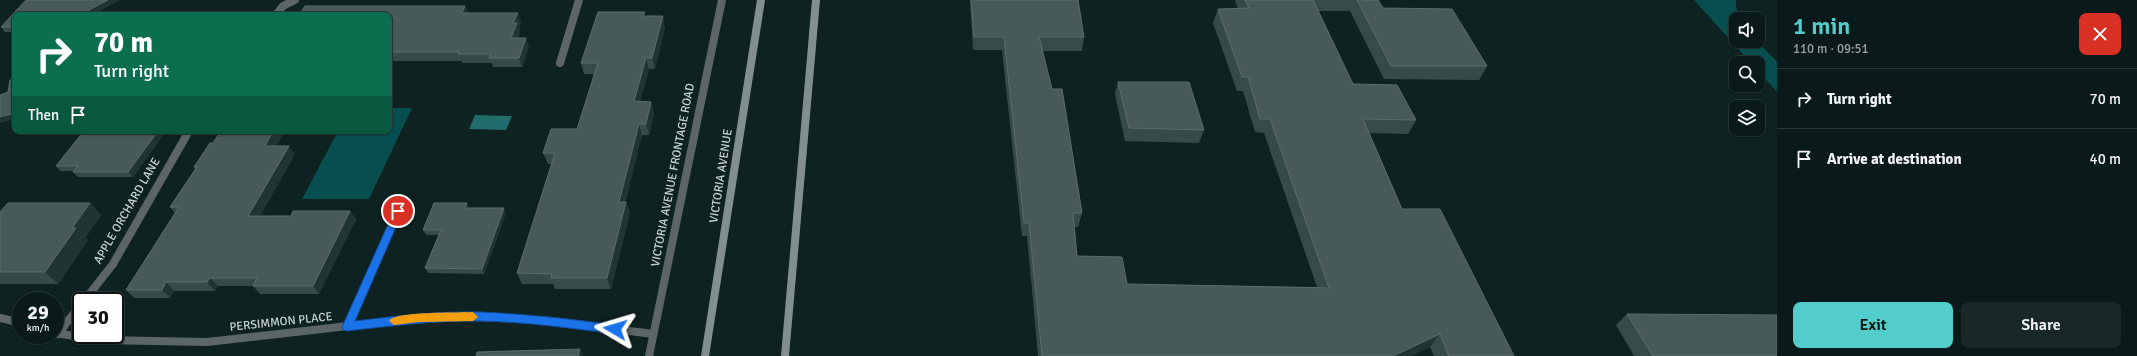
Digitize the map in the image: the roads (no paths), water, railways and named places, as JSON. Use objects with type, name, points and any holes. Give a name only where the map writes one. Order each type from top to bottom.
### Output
[{"type":"main road","name":"VICTORIA AVENUE","points":[[705,356],[761,0]]},
{"type":"main road","points":[[785,356],[816,0]]},
{"type":"street","points":[[278,12],[283,6],[295,0]]},
{"type":"street","points":[[560,63],[579,0]]},
{"type":"street","name":"VICTORIA AVENUE FRONTAGE ROAD","points":[[649,356],[722,0]]},
{"type":"street","name":"APPLE ORCHARD LANE","points":[[91,292],[113,264],[187,134]]},
{"type":"street","points":[[347,327],[398,211]]},
{"type":"street","points":[[64,324],[72,315]]},
{"type":"street","name":"PERSIMMON PLACE","points":[[64,335],[100,340],[207,342],[418,318],[481,317],[552,322],[653,334]]},
{"type":"street","points":[[0,318],[12,321]]}]
